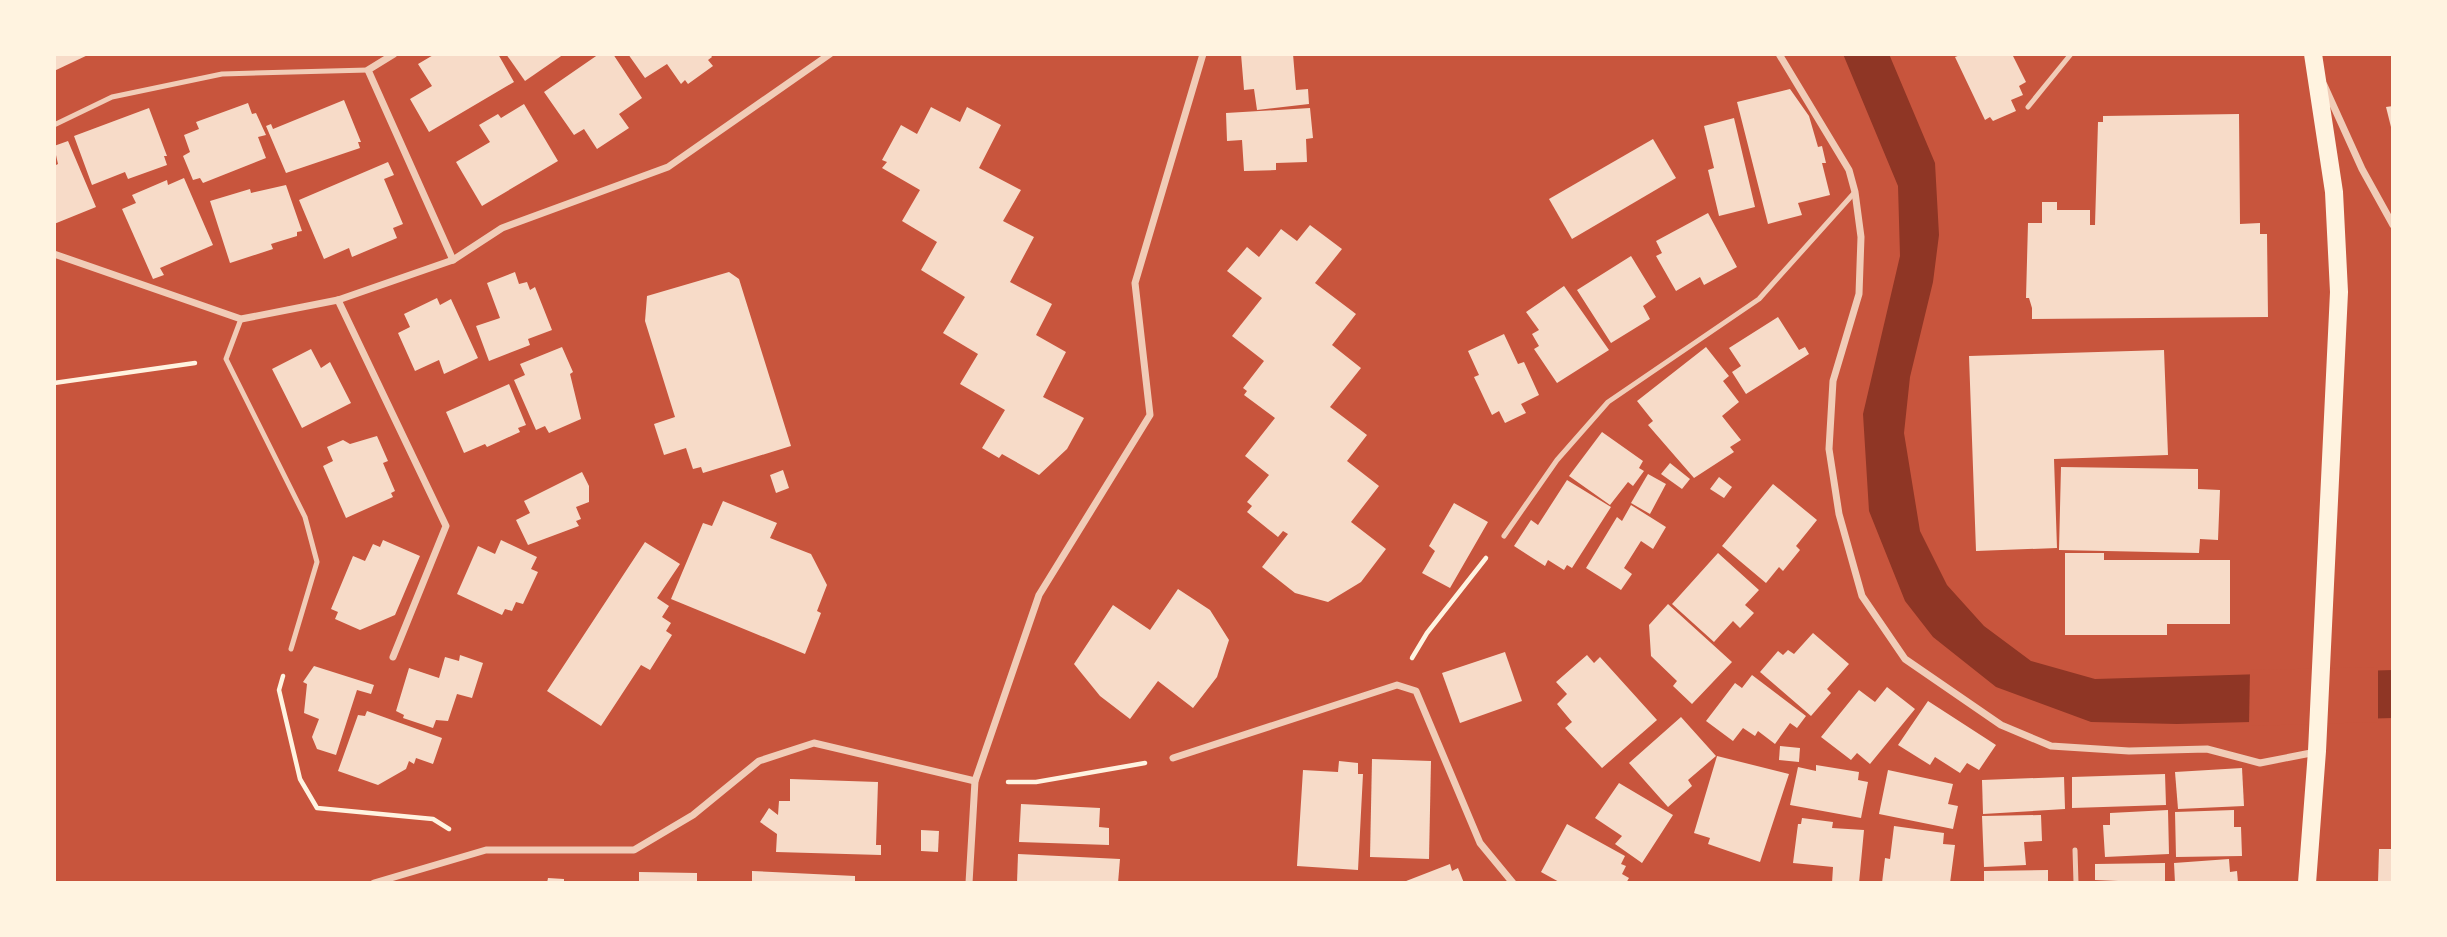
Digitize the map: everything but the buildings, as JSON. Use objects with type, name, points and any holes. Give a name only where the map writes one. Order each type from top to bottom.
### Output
[{"type":"main road","points":[[2307,883],[2317,751],[2339,292],[2334,191],[2314,60]]},
{"type":"street","points":[[394,54],[368,70],[453,260]]},
{"type":"street","points":[[54,254],[241,320],[338,300],[453,260],[502,228],[668,167],[830,54]]},
{"type":"street","points":[[969,883],[975,781],[1039,595],[1150,415],[1135,283],[1203,54]]},
{"type":"street","points":[[1780,54],[1849,170],[1855,192],[1861,237],[1859,294],[1833,381],[1829,449],[1839,514],[1862,596],[1905,659],[2001,725],[2051,746],[2129,751],[2207,749],[2260,763],[2317,751]]},
{"type":"street","points":[[2314,60],[2362,169],[2393,225]]},
{"type":"street","points":[[338,300],[446,526],[393,657]]},
{"type":"street","points":[[1173,758],[1397,685],[1416,691],[1480,843],[1513,883]]},
{"type":"street","points":[[374,883],[486,850],[635,850],[693,814],[759,761],[814,743],[975,781]]},
{"type":"lane","points":[[2028,107],[2071,54]]},
{"type":"lane","points":[[54,125],[112,97],[222,74],[368,70]]},
{"type":"lane","points":[[1504,536],[1556,460],[1608,402],[1759,299],[1855,192]]},
{"type":"lane","points":[[241,320],[226,359],[305,517],[317,562],[292,649]]},
{"type":"lane","points":[[2075,850],[2076,883]]},
{"type":"path","points":[[54,383],[226,359]]},
{"type":"path","points":[[1397,685],[1427,633],[1504,536]]},
{"type":"path","points":[[292,649],[279,690],[300,779],[317,807],[433,819],[486,850]]},
{"type":"path","points":[[975,781],[1036,782],[1173,758]]},
{"type":"shaded area","points":[[1843,54],[1889,54],[1935,163],[1939,235],[1933,282],[1910,377],[1904,433],[1920,531],[1947,585],[1984,626],[2031,661],[2095,679],[2393,670],[2393,718],[2177,724],[2091,722],[1996,687],[1933,637],[1905,601],[1869,511],[1863,414],[1900,256],[1898,186]]},
{"type":"pier","points":[[2378,667],[2378,722],[2249,726],[2250,670]]}]
